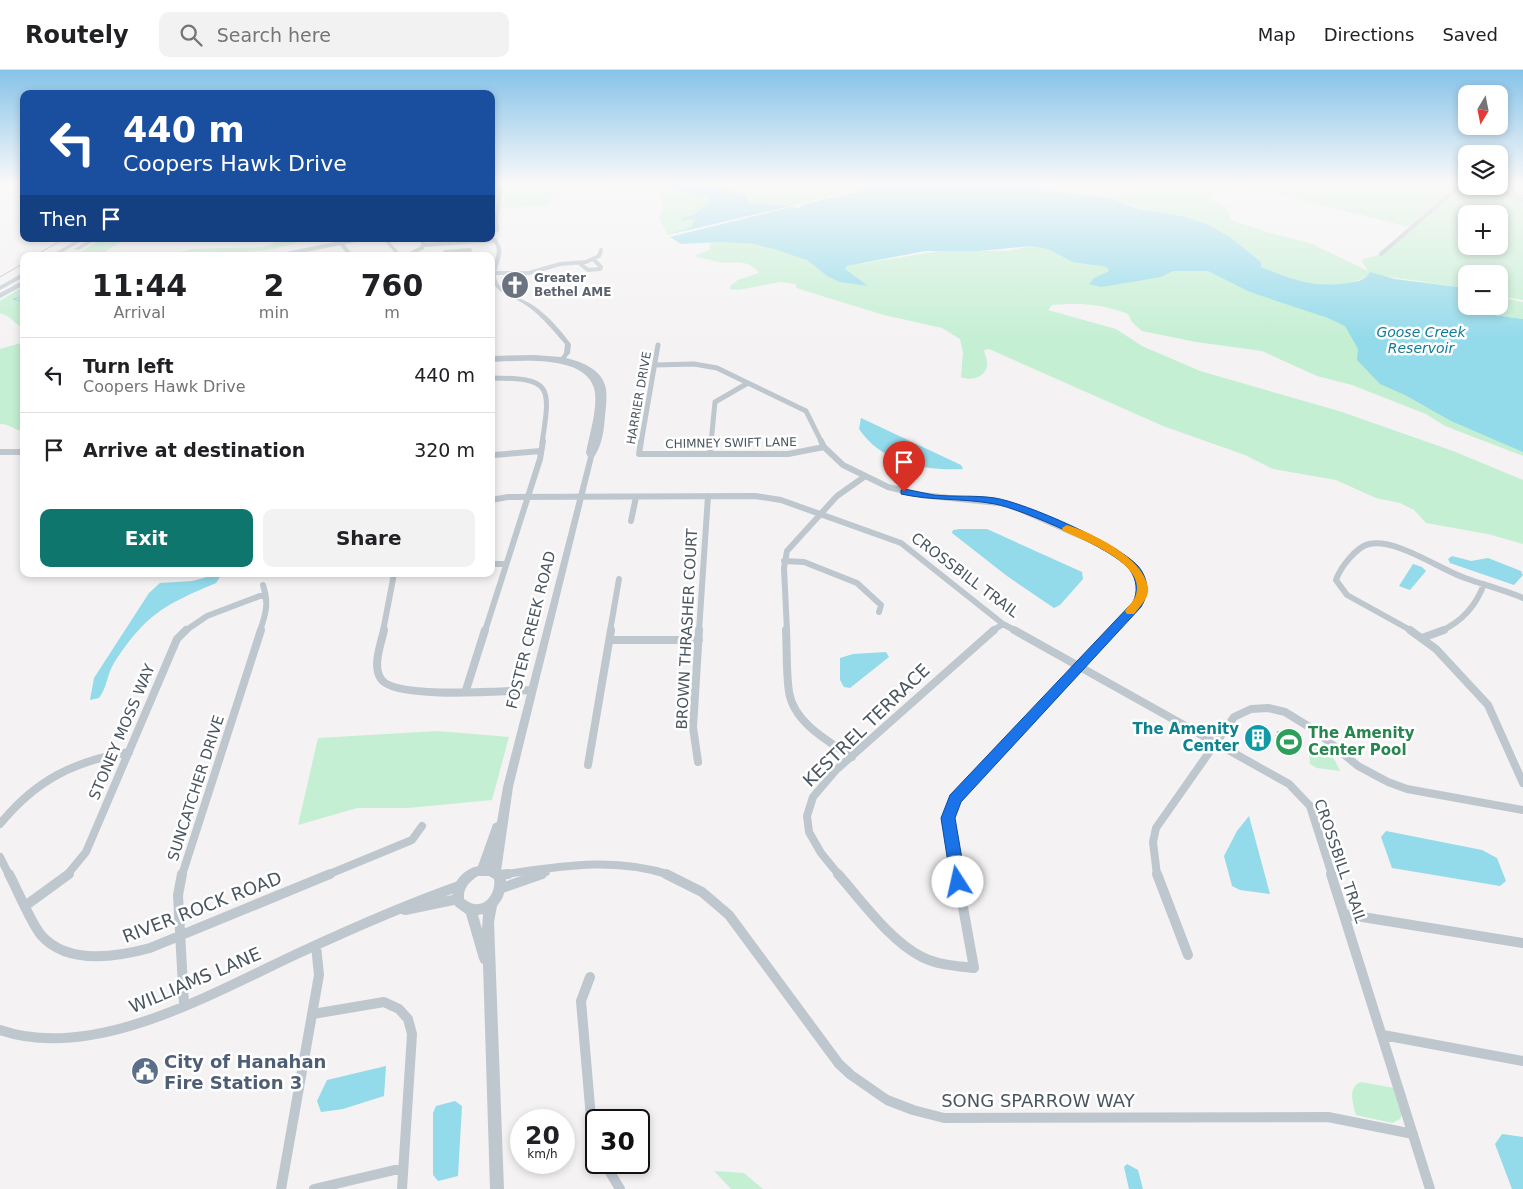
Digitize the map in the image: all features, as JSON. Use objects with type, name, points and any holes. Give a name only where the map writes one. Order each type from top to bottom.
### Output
[{"type":"main road","points":[[59,252],[77,242]]},
{"type":"main road","points":[[73,252],[89,242]]},
{"type":"main road","points":[[0,288],[20,276]]},
{"type":"main road","points":[[0,296],[20,284]]},
{"type":"street","points":[[1381,254],[1403,235]]},
{"type":"street","points":[[495,240],[499,246],[500,254],[495,266]]},
{"type":"street","points":[[304,252],[346,242]]},
{"type":"street","points":[[383,242],[392,252]]},
{"type":"street","points":[[388,242],[396,252]]},
{"type":"street","points":[[414,252],[422,248],[424,242]]},
{"type":"street","points":[[423,245],[471,242],[470,250],[445,252]]},
{"type":"street","points":[[341,243],[347,252]]},
{"type":"street","points":[[495,273],[524,274],[560,264],[579,263],[599,256],[601,250]]},
{"type":"street","points":[[579,263],[588,270],[600,269],[601,267],[593,259]]},
{"type":"street","points":[[495,279],[499,288],[537,308],[568,344],[567,353],[561,360]]},
{"type":"street","name":"HARRIER DRIVE","points":[[639,454],[658,345]]},
{"type":"street","name":"FOSTER CREEK ROAD","points":[[482,870],[503,811],[591,457],[589,453],[596,417],[596,385],[588,373],[580,368],[561,360],[495,359]]},
{"type":"street","points":[[655,364],[709,366],[806,412],[812,418],[818,438],[824,447],[842,465],[888,487],[921,496],[994,501],[1020,507],[1103,545],[1128,561],[1140,578],[1142,587],[1141,597],[1137,605],[1079,666]]},
{"type":"street","points":[[466,690],[505,564],[528,498],[541,452],[548,404],[542,386],[535,381],[524,378],[495,378]]},
{"type":"street","points":[[710,454],[715,402],[748,383]]},
{"type":"street","name":"CHIMNEY SWIFT LANE","points":[[639,454],[788,454],[824,447]]},
{"type":"street","points":[[0,452],[20,452]]},
{"type":"street","points":[[495,454],[541,452]]},
{"type":"street","points":[[852,757],[807,724],[791,704],[784,561],[787,552],[837,496],[864,477]]},
{"type":"street","name":"CROSSBILL TRAIL","points":[[495,500],[580,496],[767,497],[821,514],[901,543],[911,549],[1003,624],[1289,784],[1310,806],[1430,1189]]},
{"type":"street","name":"BROWN THRASHER COURT","points":[[698,762],[693,726],[708,496]]},
{"type":"street","points":[[631,521],[636,497]]},
{"type":"street","points":[[1523,598],[1451,572],[1399,549],[1371,544],[1360,548],[1338,574],[1336,580],[1339,586],[1354,600],[1409,629],[1442,656],[1488,706],[1523,783]]},
{"type":"street","points":[[784,561],[804,562],[857,583],[880,605],[879,612]]},
{"type":"street","points":[[495,564],[505,564]]},
{"type":"street","points":[[393,577],[377,665],[379,677],[385,684],[410,691],[532,690]]},
{"type":"street","points":[[588,765],[619,579]]},
{"type":"street","points":[[1422,638],[1449,628],[1461,621],[1472,608],[1484,584]]},
{"type":"street","name":"SUNCATCHER DRIVE","points":[[184,1005],[178,895],[182,874],[268,608],[268,599],[263,585]]},
{"type":"street","name":"STONEY MOSS WAY","points":[[25,906],[62,882],[78,866],[86,852],[177,639],[190,624],[203,616],[265,594]]},
{"type":"street","name":"KESTREL TERRACE","points":[[1003,624],[984,637],[819,788],[808,810],[806,822],[818,849],[893,936],[910,951],[929,962],[950,967],[974,968],[949,830],[950,808],[955,799],[1079,666]]},
{"type":"street","points":[[610,640],[698,640]]},
{"type":"street","points":[[1188,955],[1156,871],[1152,853],[1152,839],[1156,828],[1217,744],[1234,717],[1244,710],[1262,707],[1300,718],[1315,728],[1360,767],[1407,789],[1523,810]]},
{"type":"street","points":[[0,824],[13,806],[32,791],[79,764],[98,756],[128,752]]},
{"type":"street","name":"FOSTER CREEK ROAD","points":[[496,874],[503,811]]},
{"type":"street","name":"RIVER ROCK ROAD","points":[[0,857],[41,935],[56,946],[76,954],[101,957],[124,956],[180,936],[412,840],[422,826]]},
{"type":"street","name":"SONG SPARROW WAY","points":[[496,874],[599,862],[639,864],[690,883],[712,898],[729,915],[839,1064],[856,1082],[896,1105],[919,1113],[944,1118],[1328,1117],[1413,1134]]},
{"type":"street","name":"SONG SPARROW WAY","points":[[502,888],[558,867]]},
{"type":"street","points":[[482,870],[496,874],[502,888],[496,900],[491,905],[482,909],[471,910],[464,907],[458,899],[459,886],[469,875],[482,870]]},
{"type":"street","name":"WILLIAMS LANE","points":[[0,1030],[41,1038],[74,1038],[112,1031],[184,1005],[420,900],[459,886]]},
{"type":"street","name":"WILLIAMS LANE","points":[[395,912],[458,899]]},
{"type":"street","points":[[491,905],[488,922],[496,1189]]},
{"type":"street","points":[[471,910],[489,974]]},
{"type":"street","points":[[1344,914],[1523,943]]},
{"type":"street","points":[[281,1189],[320,975],[316,946]]},
{"type":"street","points":[[590,977],[581,1001],[590,1109]]},
{"type":"street","points":[[314,1014],[384,1002],[399,1009],[408,1019],[412,1034],[402,1189]]},
{"type":"street","points":[[1383,1035],[1523,1061]]},
{"type":"street","points":[[314,1189],[403,1168]]},
{"type":"street","points":[[611,1174],[620,1189]]},
{"type":"green space","points":[[1227,235],[1280,235],[1310,243],[1368,271],[1361,260],[1381,254],[1403,235],[1458,235],[1458,255],[1508,255],[1508,235],[1523,235],[1523,300],[1508,298],[1508,265],[1458,265],[1458,287],[1370,274],[1344,285],[1330,286],[1288,277],[1261,267],[1261,262]]},
{"type":"green space","points":[[97,242],[121,242],[106,252],[80,252]]},
{"type":"green space","points":[[276,242],[297,242],[277,248],[247,252],[180,252],[192,249],[264,247]]},
{"type":"green space","points":[[721,242],[775,248],[785,251],[805,259],[827,276],[851,274],[845,269],[847,266],[946,250],[1007,251],[1031,246],[1045,247],[1072,261],[1203,264],[1348,324],[1523,440],[1523,456],[1445,426],[1426,414],[1352,385],[1317,376],[1262,351],[1196,342],[1142,331],[1132,322],[1128,314],[1099,306],[1081,304],[1052,305],[1048,310],[1116,329],[1142,346],[1200,371],[1339,411],[1453,451],[1523,480],[1523,544],[1488,534],[1426,523],[1414,510],[1400,503],[1376,498],[1336,480],[1273,469],[1245,455],[1163,426],[989,349],[984,350],[987,364],[986,370],[980,376],[977,378],[961,377],[963,353],[960,339],[942,328],[884,315],[796,288],[796,284],[780,282],[738,290],[730,289],[730,286],[738,280],[759,273],[755,268],[746,263],[718,262],[694,256],[709,250],[710,243]]},
{"type":"green space","points":[[20,288],[20,326],[0,313],[0,301]]},
{"type":"green space","points":[[1508,299],[1523,302],[1523,319],[1494,315],[1508,315]]},
{"type":"green space","points":[[20,343],[20,430],[0,424],[0,349]]},
{"type":"green space","points":[[438,731],[509,737],[492,800],[408,808],[357,808],[298,825],[318,738]]},
{"type":"green space","points":[[1314,748],[1328,752],[1340,771],[1317,768],[1310,764],[1309,752]]},
{"type":"green space","points":[[1361,1082],[1394,1088],[1402,1114],[1400,1119],[1392,1123],[1356,1115],[1352,1092],[1357,1084]]},
{"type":"green space","points":[[714,1171],[744,1173],[763,1189],[731,1189]]},
{"type":"water","name":"Goose Creek Reservoir","points":[[677,235],[1227,235],[1261,262],[1261,267],[1303,282],[1313,284],[1351,283],[1363,279],[1370,272],[1395,279],[1458,287],[1458,315],[1494,315],[1523,319],[1523,452],[1451,421],[1405,395],[1380,384],[1357,360],[1358,349],[1345,326],[1328,318],[1250,292],[1208,271],[1173,271],[1161,277],[1101,287],[1089,284],[1094,278],[1109,271],[1107,267],[1073,262],[1048,249],[1032,246],[978,251],[925,251],[847,266],[845,269],[868,286],[840,282],[827,276],[807,260],[753,244],[721,242],[681,244],[670,237]]},
{"type":"water","points":[[861,418],[961,465],[963,469],[919,466],[892,457],[868,441],[859,429]]},
{"type":"water","points":[[987,529],[1082,572],[1083,579],[1060,605],[1054,608],[1007,576],[952,533],[953,530]]},
{"type":"water","points":[[1452,556],[1471,561],[1488,558],[1521,571],[1523,575],[1514,585],[1450,563],[1448,559]]},
{"type":"water","points":[[1413,564],[1422,567],[1426,571],[1410,590],[1399,586]]},
{"type":"water","points":[[207,577],[220,577],[216,583],[169,605],[147,622],[125,646],[114,663],[99,698],[90,700],[94,678],[149,593],[160,583],[192,581]]},
{"type":"water","points":[[886,652],[889,657],[850,688],[844,687],[840,680],[840,658],[853,654]]},
{"type":"water","name":"The Amenity Center Pool","points":[[1276,731],[1292,733],[1294,738],[1297,738],[1301,749],[1298,749],[1299,753],[1283,751],[1277,742],[1280,742],[1275,735],[1278,735]]},
{"type":"water","points":[[1249,816],[1270,894],[1240,890],[1232,886],[1224,856],[1237,831]]},
{"type":"water","points":[[1386,831],[1482,850],[1497,858],[1506,881],[1500,886],[1392,868],[1381,837]]},
{"type":"water","points":[[386,1066],[384,1096],[343,1109],[321,1112],[317,1101],[327,1080]]},
{"type":"water","points":[[455,1101],[462,1106],[458,1176],[438,1181],[433,1175],[433,1113],[436,1106]]},
{"type":"water","points":[[1502,1134],[1523,1137],[1523,1189],[1512,1189],[1495,1144]]},
{"type":"water","points":[[1127,1164],[1138,1170],[1143,1189],[1129,1189],[1124,1167]]},
{"type":"waterway","points":[[20,297],[13,299],[20,301]]},
{"type":"railway","points":[[41,252],[59,242]]},
{"type":"railway","points":[[0,277],[20,265]]},
{"type":"slow traffic","points":[[1067,528],[1115,551],[1128,561],[1140,578],[1142,587],[1141,597],[1137,605],[1130,611]]},
{"type":"place","name":"Greater Bethel AME","points":[[515,285]]},
{"type":"place","name":"The Amenity Center","points":[[1258,738]]},
{"type":"place","name":"The Amenity Center Pool","points":[[1289,742]]},
{"type":"place","name":"City of Hanahan Fire Station 3","points":[[145,1071]]},
{"type":"route","points":[[904,492],[934,498],[979,499],[1020,507],[1115,551],[1128,561],[1134,569],[1140,578],[1142,587],[1141,597],[1137,605],[955,799],[950,808],[948,818],[958,882]]}]
